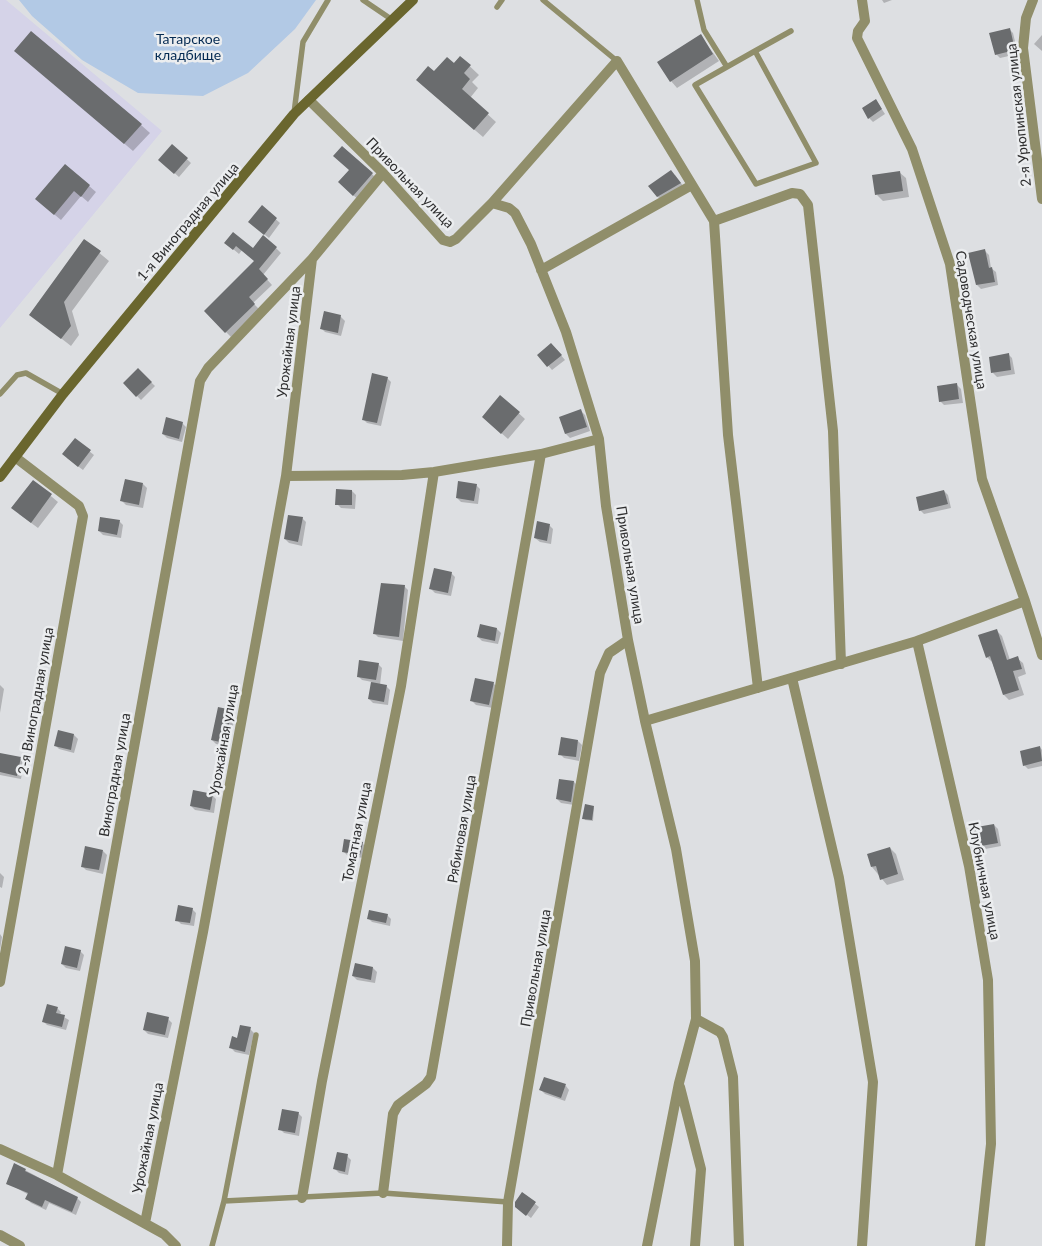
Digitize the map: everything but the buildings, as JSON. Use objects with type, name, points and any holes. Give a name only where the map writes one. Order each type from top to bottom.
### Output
[{"type":"main road","name":"1-я Виноградная улица","points":[[0,477],[63,394],[294,114],[413,0]]},
{"type":"street","name":"Садоводческая улица","points":[[862,0],[865,22],[858,31],[857,38],[912,149],[950,264],[982,480],[1026,601],[1042,655]]},
{"type":"street","name":"2-я Урюпинская улица","points":[[1033,0],[1026,18],[1023,48],[1042,199]]},
{"type":"street","points":[[492,203],[616,61],[714,221],[728,435],[758,688]]},
{"type":"street","name":"Привольная улица","points":[[309,100],[383,173],[438,236],[450,242],[462,234],[492,203],[508,208],[515,213],[566,332],[600,439],[606,506],[628,640],[609,653],[600,673],[508,1202],[507,1246]]},
{"type":"street","points":[[312,259],[383,173]]},
{"type":"street","points":[[541,270],[692,184]]},
{"type":"street","points":[[714,221],[792,193],[800,194],[808,205],[833,431],[840,664]]},
{"type":"street","name":"Виноградная улица","points":[[58,1175],[200,381],[208,368],[312,259]]},
{"type":"street","name":"Урожайная улица","points":[[144,1223],[203,932],[286,476],[312,259]]},
{"type":"street","points":[[286,476],[402,476],[541,454],[600,439]]},
{"type":"street","name":"Рябиновая улица","points":[[383,1193],[393,1114],[398,1105],[426,1084],[431,1076],[541,454]]},
{"type":"street","name":"2-я Виноградная улица","points":[[0,982],[83,516],[79,506],[15,457]]},
{"type":"street","name":"Томатная улица","points":[[302,1198],[322,1081],[401,686],[434,472]]},
{"type":"street","points":[[645,721],[917,642],[1026,601]]},
{"type":"street","points":[[628,640],[645,721],[678,858],[695,960],[696,1019],[679,1083],[647,1246]]},
{"type":"street","name":"Клубничная улица","points":[[917,642],[969,866],[988,980],[991,1144],[980,1246]]},
{"type":"street","points":[[792,678],[839,878],[873,1082],[862,1246]]},
{"type":"street","points":[[696,1019],[720,1032],[733,1077],[738,1246]]},
{"type":"street","points":[[679,1083],[701,1169],[695,1246]]},
{"type":"street","points":[[0,1149],[58,1175],[164,1234],[176,1246]]},
{"type":"street","points":[[0,1234],[20,1246]]},
{"type":"lane","points":[[294,114],[303,42],[328,0]]},
{"type":"lane","points":[[363,0],[391,19]]},
{"type":"lane","points":[[497,7],[502,0]]},
{"type":"lane","points":[[543,0],[616,61]]},
{"type":"lane","points":[[697,0],[704,30],[727,67]]},
{"type":"lane","points":[[755,51],[816,163],[756,184],[695,85],[755,51],[791,31]]},
{"type":"lane","points":[[0,394],[17,376],[26,373],[63,394]]},
{"type":"lane","points":[[212,1246],[224,1201],[256,1035]]},
{"type":"lane","points":[[224,1201],[383,1193],[508,1202]]},
{"type":"shaded area","points":[[0,0],[6,0],[162,131],[0,328]]},
{"type":"green space","name":"Татарское кладбище","points":[[19,0],[316,0],[295,29],[248,73],[203,96],[138,93],[82,60],[32,16]]}]
